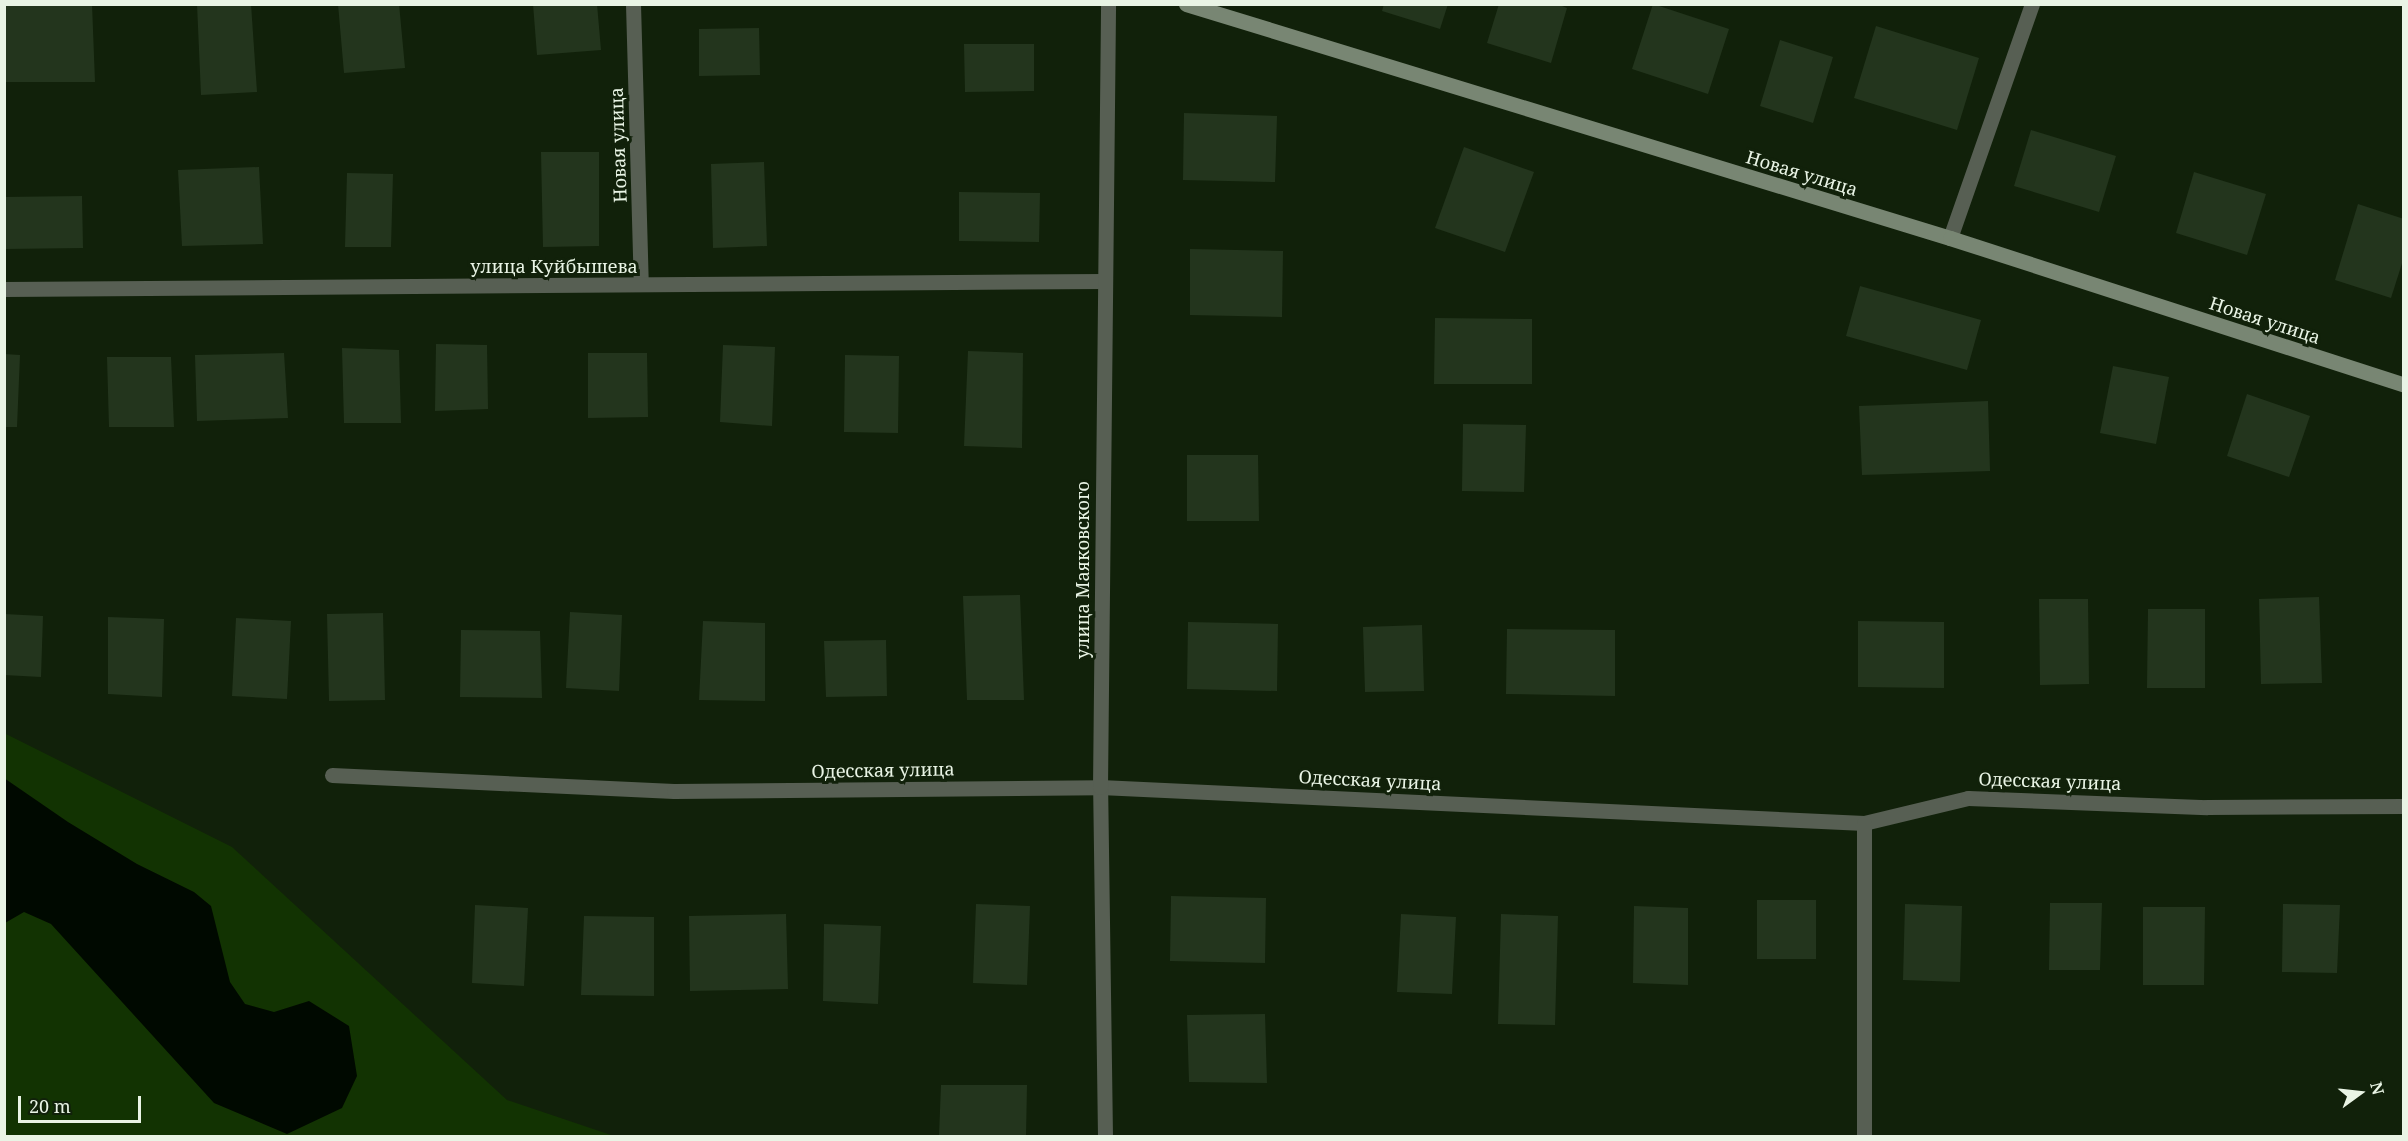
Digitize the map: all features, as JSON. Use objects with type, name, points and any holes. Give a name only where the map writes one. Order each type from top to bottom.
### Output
[{"type":"main road","name":"Новая улица","points":[[1186,4],[1950,238],[2403,385]]},
{"type":"street","name":"Новая улица","points":[[633,4],[642,284]]},
{"type":"street","name":"улица Маяковского","points":[[1105,1137],[1100,787],[1108,4]]},
{"type":"street","points":[[1950,238],[2032,4]]},
{"type":"street","name":"улица Куйбышева","points":[[4,289],[1104,281]]},
{"type":"street","name":"Одесская улица","points":[[332,775],[674,791],[1100,787],[1864,823],[1968,798],[2207,807],[2403,806]]},
{"type":"street","points":[[1864,823],[1864,1137]]},
{"type":"green space","points":[[4,733],[232,847],[507,1100],[614,1136],[5,1136]]},
{"type":"shaded area","points":[[4,778],[68,822],[137,864],[194,892],[211,906],[230,982],[245,1004],[274,1012],[309,1001],[349,1026],[357,1076],[342,1108],[287,1134],[214,1103],[51,924],[24,912],[5,923]]},
{"type":"building","points":[[4,4],[92,4],[95,82],[4,82]]},
{"type":"building","points":[[197,4],[251,4],[257,92],[201,95]]},
{"type":"building","points":[[338,4],[399,4],[405,68],[344,73]]},
{"type":"building","points":[[533,4],[597,4],[601,50],[537,55]]},
{"type":"building","points":[[1384,4],[1448,4],[1440,29],[1382,11]]},
{"type":"building","points":[[1499,4],[1557,4],[1567,8],[1551,63],[1487,43]]},
{"type":"building","points":[[1653,4],[1729,29],[1708,94],[1632,69]]},
{"type":"building","points":[[1876,26],[1979,58],[1957,130],[1854,98]]},
{"type":"building","points":[[759,28],[760,75],[699,76],[699,29]]},
{"type":"building","points":[[1780,40],[1833,57],[1813,123],[1760,106]]},
{"type":"building","points":[[964,44],[1034,44],[1034,91],[965,92]]},
{"type":"building","points":[[1184,113],[1277,116],[1275,182],[1183,180]]},
{"type":"building","points":[[2031,130],[2116,156],[2099,212],[2014,186]]},
{"type":"building","points":[[1464,147],[1534,172],[1505,252],[1435,228]]},
{"type":"building","points":[[541,152],[599,152],[599,246],[543,247]]},
{"type":"building","points":[[764,162],[767,246],[713,248],[711,164]]},
{"type":"building","points":[[259,167],[263,244],[182,246],[178,170]]},
{"type":"building","points":[[2194,172],[2266,194],[2247,255],[2176,233]]},
{"type":"building","points":[[347,173],[393,174],[391,247],[345,247]]},
{"type":"building","points":[[959,192],[1040,193],[1039,242],[959,241]]},
{"type":"building","points":[[82,196],[83,248],[5,249],[4,197]]},
{"type":"building","points":[[2358,204],[2404,219],[2404,257],[2391,298],[2335,280]]},
{"type":"building","points":[[1190,249],[1283,251],[1282,317],[1190,315]]},
{"type":"building","points":[[1860,286],[1981,320],[1967,370],[1846,336]]},
{"type":"building","points":[[1435,318],[1532,319],[1532,384],[1434,384]]},
{"type":"building","points":[[436,344],[487,345],[488,409],[435,411]]},
{"type":"building","points":[[723,345],[775,347],[772,426],[720,422]]},
{"type":"building","points":[[342,348],[399,350],[401,423],[344,423]]},
{"type":"building","points":[[968,351],[1023,353],[1022,448],[964,446]]},
{"type":"building","points":[[284,353],[288,418],[197,421],[195,355]]},
{"type":"building","points":[[588,353],[647,353],[648,417],[588,418]]},
{"type":"building","points":[[4,354],[20,355],[17,427],[4,427]]},
{"type":"building","points":[[845,355],[899,356],[898,433],[844,432]]},
{"type":"building","points":[[107,357],[171,357],[174,427],[109,427]]},
{"type":"building","points":[[2113,366],[2169,377],[2156,444],[2100,433]]},
{"type":"building","points":[[2247,394],[2310,416],[2289,477],[2227,456]]},
{"type":"building","points":[[1988,401],[1990,471],[1862,475],[1859,406]]},
{"type":"building","points":[[1463,424],[1526,425],[1524,492],[1462,491]]},
{"type":"building","points":[[1187,455],[1258,455],[1259,521],[1187,521]]},
{"type":"building","points":[[1020,595],[1024,700],[967,700],[963,596]]},
{"type":"building","points":[[2319,597],[2322,683],[2261,684],[2259,599]]},
{"type":"building","points":[[2039,599],[2088,599],[2089,684],[2040,685]]},
{"type":"building","points":[[2148,609],[2205,609],[2205,688],[2147,688]]},
{"type":"building","points":[[570,612],[622,615],[619,691],[566,688]]},
{"type":"building","points":[[383,613],[385,700],[329,701],[327,614]]},
{"type":"building","points":[[4,614],[43,616],[41,677],[4,675]]},
{"type":"building","points":[[108,617],[164,619],[162,697],[108,694]]},
{"type":"building","points":[[236,618],[291,621],[287,699],[232,696]]},
{"type":"building","points":[[703,621],[765,623],[765,701],[699,700]]},
{"type":"building","points":[[1858,621],[1944,622],[1944,688],[1858,687]]},
{"type":"building","points":[[1188,622],[1278,624],[1277,691],[1187,689]]},
{"type":"building","points":[[1422,625],[1424,691],[1365,692],[1363,627]]},
{"type":"building","points":[[1507,629],[1615,630],[1615,696],[1506,694]]},
{"type":"building","points":[[461,630],[540,631],[542,698],[460,697]]},
{"type":"building","points":[[886,640],[887,696],[826,697],[824,641]]},
{"type":"building","points":[[1171,896],[1266,898],[1265,963],[1170,961]]},
{"type":"building","points":[[1757,900],[1816,900],[1816,959],[1757,959]]},
{"type":"building","points":[[2050,903],[2102,903],[2100,970],[2049,970]]},
{"type":"building","points":[[976,904],[1030,906],[1027,985],[973,983]]},
{"type":"building","points":[[1905,904],[1962,906],[1960,982],[1903,980]]},
{"type":"building","points":[[2283,904],[2340,905],[2337,973],[2282,972]]},
{"type":"building","points":[[475,905],[528,908],[524,986],[472,983]]},
{"type":"building","points":[[1634,906],[1688,908],[1688,985],[1633,983]]},
{"type":"building","points":[[2143,907],[2205,907],[2204,985],[2143,985]]},
{"type":"building","points":[[786,914],[788,989],[690,991],[689,916]]},
{"type":"building","points":[[1401,914],[1456,917],[1452,994],[1397,992]]},
{"type":"building","points":[[1501,914],[1558,916],[1555,1025],[1498,1024]]},
{"type":"building","points":[[584,916],[654,917],[654,996],[581,995]]},
{"type":"building","points":[[824,924],[881,926],[878,1004],[823,1001]]},
{"type":"building","points":[[1265,1014],[1267,1083],[1189,1082],[1187,1015]]},
{"type":"building","points":[[941,1085],[1027,1085],[1026,1136],[939,1136]]}]
